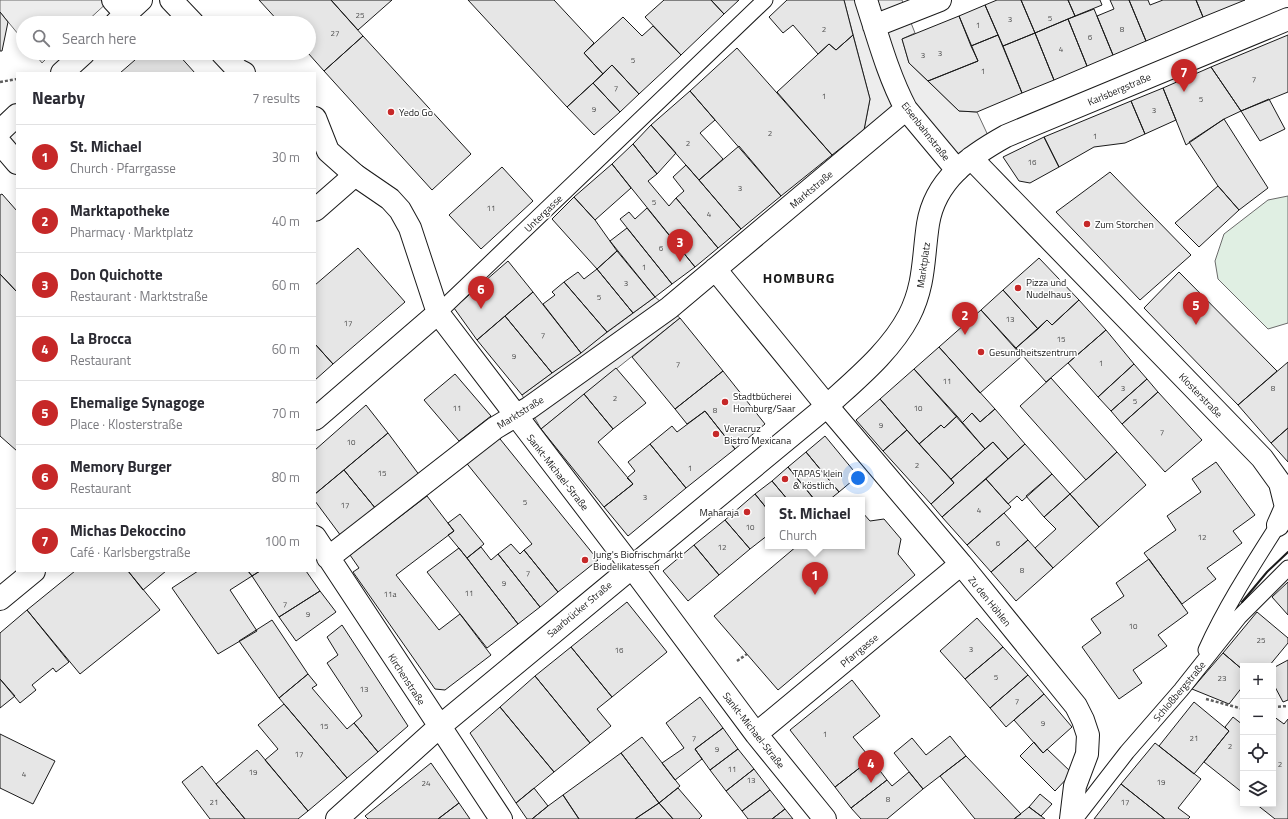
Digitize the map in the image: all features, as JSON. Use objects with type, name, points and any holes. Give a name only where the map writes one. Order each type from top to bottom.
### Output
[{"type":"street","points":[[171,0],[186,16]]},
{"type":"street","name":"Eisenbahnstraße","points":[[866,0],[890,77],[906,109],[964,164]]},
{"type":"street","points":[[874,26],[940,0]]},
{"type":"street","name":"Karlsbergstraße","points":[[964,164],[978,151],[1006,136],[1288,19]]},
{"type":"street","points":[[63,72],[76,60]]},
{"type":"street","points":[[229,60],[242,72]]},
{"type":"street","name":"Marktstraße","points":[[328,558],[495,428],[528,408],[669,308],[906,109]]},
{"type":"street","points":[[0,131],[16,116]]},
{"type":"street","name":"Sankt-Michael-Straße","points":[[316,121],[328,151],[355,175],[390,199],[400,210],[410,228],[438,313],[515,416],[632,566],[756,734],[825,819]]},
{"type":"street","points":[[0,143],[16,161]]},
{"type":"street","name":"Marktplatz","points":[[827,406],[884,351],[909,317],[918,297],[923,277],[928,223],[934,205],[942,188],[964,164]]},
{"type":"street","name":"Klosterstraße","points":[[964,164],[1262,458],[1280,483],[1286,508],[1278,525]]},
{"type":"street","points":[[316,209],[355,175]]},
{"type":"street","points":[[715,268],[827,406]]},
{"type":"street","name":"Untergasse","points":[[316,418],[438,313]]},
{"type":"street","name":"Zu den Höhlen","points":[[827,406],[961,564],[1076,706],[1088,735],[1087,754],[1075,786],[1071,819]]},
{"type":"street","name":"Saarbrücker Straße","points":[[338,819],[438,727],[827,406]]},
{"type":"street","name":"Kirchenstraße","points":[[316,539],[438,727],[501,819]]},
{"type":"street","name":"Pfarrgasse","points":[[756,734],[961,564]]},
{"type":"street","points":[[0,599],[33,572]]},
{"type":"lane","name":"Untergasse","points":[[438,313],[765,0]]},
{"type":"lane","name":"Klosterstraße","points":[[1197,669],[1219,622],[1278,525]]},
{"type":"lane","name":"Schloßbergstraße","points":[[1075,819],[1127,752],[1181,690],[1240,616],[1288,568]]},
{"type":"path","points":[[0,82],[16,79]]},
{"type":"path","points":[[1181,690],[1214,702],[1240,708]]},
{"type":"path","points":[[1276,707],[1288,706]]},
{"type":"green space","points":[[1288,196],[1288,323],[1268,329],[1218,279],[1215,261],[1224,234],[1268,200]]},
{"type":"shaded area","points":[[0,0],[110,0],[93,16],[16,16],[16,31],[0,12]]},
{"type":"shaded area","points":[[844,0],[902,0],[915,33],[902,39],[909,63],[959,111],[977,112],[992,144],[957,170],[907,109],[864,130],[870,99]]},
{"type":"shaded area","points":[[655,297],[680,318],[541,429],[522,395]]},
{"type":"building","points":[[259,0],[331,0],[363,36],[324,71],[314,60],[316,60],[316,16],[274,16]]},
{"type":"building","points":[[331,0],[392,0],[358,30]]},
{"type":"building","points":[[468,0],[554,0],[594,43],[584,53],[603,74],[567,107]]},
{"type":"building","points":[[664,0],[711,0],[724,14],[681,55],[645,17]]},
{"type":"building","points":[[711,0],[739,0],[724,14]]},
{"type":"building","points":[[787,0],[844,0],[853,35],[836,50],[829,44],[818,54],[793,25],[783,33],[769,17]]},
{"type":"building","points":[[997,0],[1021,0],[1035,33],[1003,46],[985,5]]},
{"type":"building","points":[[1021,0],[1068,0],[1075,16],[1035,33]]},
{"type":"building","points":[[1068,0],[1100,0],[1102,5],[1075,16]]},
{"type":"building","points":[[1110,0],[1129,0],[1146,41],[1113,55],[1097,16],[1114,9]]},
{"type":"building","points":[[1129,0],[1148,0],[1150,5],[1163,0],[1196,0],[1203,17],[1146,41]]},
{"type":"building","points":[[1196,0],[1245,0],[1203,17]]},
{"type":"building","points":[[985,5],[998,35],[971,46],[959,16]]},
{"type":"building","points":[[1094,9],[1113,55],[1087,66],[1068,19]]},
{"type":"building","points":[[0,12],[8,22],[2,51],[0,51]]},
{"type":"building","points":[[959,16],[978,61],[928,81],[909,63],[902,39]]},
{"type":"building","points":[[623,17],[642,36],[653,26],[681,55],[639,94],[612,65],[603,74],[584,53]]},
{"type":"building","points":[[1068,19],[1087,66],[1054,80],[1035,33]]},
{"type":"building","points":[[1035,33],[1054,80],[1022,93],[1003,46]]},
{"type":"building","points":[[853,35],[870,99],[864,130],[832,155],[777,92],[829,44],[836,50]]},
{"type":"building","points":[[998,35],[1022,93],[977,112],[959,111],[928,81],[978,61],[971,46]]},
{"type":"building","points":[[1288,35],[1288,92],[1241,111],[1211,67]]},
{"type":"building","points":[[363,36],[471,154],[432,190],[324,71]]},
{"type":"building","points":[[737,48],[832,155],[781,196],[690,91]]},
{"type":"building","points":[[135,60],[183,60],[194,72],[121,72]]},
{"type":"building","points":[[612,65],[639,94],[620,112],[593,83]]},
{"type":"building","points":[[1211,67],[1241,111],[1224,119],[1186,145],[1163,88]]},
{"type":"building","points":[[593,83],[620,112],[594,135],[567,107]]},
{"type":"building","points":[[1163,88],[1176,120],[1145,134],[1131,101]]},
{"type":"building","points":[[690,91],[715,120],[700,133],[723,159],[699,180],[651,125]]},
{"type":"building","points":[[1269,99],[1285,129],[1260,141],[1241,111]]},
{"type":"building","points":[[1131,101],[1145,134],[1125,143],[1094,147],[1059,167],[1044,137]]},
{"type":"building","points":[[1224,119],[1268,188],[1239,210],[1218,186],[1189,142]]},
{"type":"building","points":[[651,125],[676,153],[657,174],[633,144]]},
{"type":"building","points":[[1044,137],[1059,167],[1030,183],[1019,181],[1003,157]]},
{"type":"building","points":[[633,144],[657,174],[648,181],[669,206],[676,198],[718,248],[695,267],[612,164]]},
{"type":"building","points":[[739,146],[781,196],[741,229],[699,180]]},
{"type":"building","points":[[612,164],[631,188],[595,220],[574,197]]},
{"type":"building","points":[[686,165],[741,229],[718,248],[676,198],[684,191],[673,177]]},
{"type":"building","points":[[502,167],[533,201],[481,249],[449,215]]},
{"type":"building","points":[[1110,172],[1191,255],[1140,300],[1056,212]]},
{"type":"building","points":[[1218,186],[1239,210],[1199,247],[1175,223]]},
{"type":"building","points":[[2,194],[16,210],[16,291],[0,274],[0,195]]},
{"type":"building","points":[[574,197],[595,220],[617,251],[597,269],[552,219]]},
{"type":"building","points":[[647,208],[695,267],[672,284],[620,219],[629,212],[635,219]]},
{"type":"building","points":[[627,228],[672,284],[655,297],[610,241]]},
{"type":"building","points":[[358,248],[405,302],[333,364],[316,345],[316,284]]},
{"type":"building","points":[[617,251],[655,297],[633,313],[597,269]]},
{"type":"building","points":[[1039,258],[1079,300],[1052,325],[1047,320],[1038,329],[1003,290]]},
{"type":"building","points":[[508,261],[533,292],[477,340],[454,308]]},
{"type":"building","points":[[597,269],[633,313],[607,332],[564,282],[578,272],[584,279]]},
{"type":"building","points":[[1179,272],[1277,371],[1238,405],[1144,308]]},
{"type":"building","points":[[0,274],[16,291],[16,450],[0,436]]},
{"type":"building","points":[[564,282],[607,332],[581,353],[543,304],[555,295],[552,292]]},
{"type":"building","points":[[1003,290],[1038,329],[1016,348],[981,310]]},
{"type":"building","points":[[533,292],[581,353],[552,373],[505,316]]},
{"type":"building","points":[[1079,300],[1106,330],[1046,382],[1016,348],[1047,320],[1052,325]]},
{"type":"building","name":"Gesundheitszentrum","points":[[981,310],[1022,356],[980,393],[939,347]]},
{"type":"building","points":[[505,316],[552,373],[522,395],[477,340]]},
{"type":"building","points":[[680,318],[723,371],[675,409],[632,357]]},
{"type":"building","points":[[1106,330],[1134,364],[1098,397],[1068,363]]},
{"type":"building","points":[[316,345],[333,364],[316,379]]},
{"type":"building","points":[[939,347],[995,409],[980,422],[972,413],[962,423],[914,369]]},
{"type":"building","points":[[1288,362],[1288,428],[1271,443],[1238,405]]},
{"type":"building","points":[[1134,364],[1147,379],[1111,411],[1098,397]]},
{"type":"building","points":[[616,368],[646,403],[613,429],[584,394]]},
{"type":"building","points":[[914,369],[957,416],[944,428],[941,425],[919,444],[880,399]]},
{"type":"building","points":[[723,371],[765,424],[735,449],[705,411],[687,424],[675,409]]},
{"type":"building","points":[[455,374],[491,416],[459,441],[424,400]]},
{"type":"building","points":[[1051,378],[1117,452],[1086,480],[1020,406]]},
{"type":"building","points":[[1147,379],[1158,392],[1122,424],[1111,411]]},
{"type":"building","points":[[1158,392],[1202,440],[1165,472],[1122,424]]},
{"type":"building","points":[[584,394],[613,429],[598,442],[633,484],[604,507],[541,429]]},
{"type":"building","points":[[880,399],[907,430],[883,451],[856,420]]},
{"type":"building","points":[[366,405],[388,433],[316,493],[316,449]]},
{"type":"building","points":[[995,409],[1025,444],[1008,459],[993,442],[985,449],[962,423],[972,413],[980,422]]},
{"type":"building","points":[[705,411],[735,449],[686,488],[650,444],[672,426],[677,432]]},
{"type":"building","points":[[957,416],[985,449],[951,479],[919,444],[941,425],[944,428]]},
{"type":"building","points":[[1288,428],[1288,462],[1271,443]]},
{"type":"building","points":[[907,430],[954,483],[931,504],[883,451]]},
{"type":"building","points":[[388,433],[420,476],[376,509],[344,470]]},
{"type":"building","points":[[496,434],[598,560],[558,592],[524,550],[532,544],[464,460]]},
{"type":"building","points":[[825,436],[858,476],[839,492],[806,452]]},
{"type":"building","points":[[993,442],[1008,459],[942,517],[931,504],[954,483],[951,479]]},
{"type":"building","points":[[650,444],[686,488],[628,536],[604,507],[633,484],[627,478],[635,471],[628,462]]},
{"type":"building","points":[[1025,444],[1052,474],[1022,501],[1017,496],[1008,504],[986,479]]},
{"type":"building","points":[[806,452],[839,492],[833,497],[813,497],[788,467]]},
{"type":"building","points":[[1117,452],[1146,485],[1099,527],[1070,494]]},
{"type":"building","points":[[1216,462],[1255,515],[1233,531],[1242,543],[1207,568],[1216,579],[1182,604],[1144,553],[1176,530],[1167,516],[1201,492],[1192,479]]},
{"type":"building","points":[[788,467],[812,497],[785,497],[772,481]]},
{"type":"building","points":[[344,470],[376,509],[341,536],[316,502],[316,493]]},
{"type":"building","points":[[1052,474],[1070,494],[1044,517],[1026,496]]},
{"type":"building","points":[[986,479],[1011,507],[967,545],[942,517]]},
{"type":"building","points":[[772,481],[785,497],[765,497],[765,506],[755,494]]},
{"type":"building","points":[[755,494],[765,506],[765,537],[750,549],[725,520]]},
{"type":"building","points":[[1070,494],[1099,527],[1053,568],[1035,548],[1056,529],[1044,517]]},
{"type":"building","points":[[427,496],[454,531],[396,575],[439,630],[460,614],[491,655],[445,690],[435,689],[353,572],[359,568],[350,555]]},
{"type":"building","points":[[1004,513],[1028,540],[991,572],[967,545]]},
{"type":"building","points":[[460,514],[484,544],[467,558],[448,535],[454,531],[448,523]]},
{"type":"building","points":[[865,515],[870,521],[884,519],[901,539],[898,554],[915,575],[778,690],[714,616],[793,549],[865,549]]},
{"type":"building","points":[[725,520],[750,549],[719,575],[694,545]]},
{"type":"building","points":[[1028,540],[1053,568],[1016,601],[991,572]]},
{"type":"building","points":[[511,544],[520,554],[524,550],[558,592],[540,607],[498,554]]},
{"type":"building","points":[[694,545],[719,575],[688,601],[663,571]]},
{"type":"building","points":[[481,547],[491,560],[498,554],[540,607],[518,624],[467,558]]},
{"type":"building","points":[[459,548],[518,624],[487,648],[427,572]]},
{"type":"building","points":[[1149,559],[1188,613],[1158,635],[1167,646],[1133,670],[1142,683],[1119,699],[1082,647],[1101,633],[1091,619],[1124,596],[1116,583]]},
{"type":"building","points":[[74,572],[129,572],[160,610],[80,674],[27,610]]},
{"type":"building","points":[[129,572],[165,572],[143,590]]},
{"type":"building","points":[[196,572],[249,572],[252,576],[230,590],[257,631],[218,654],[172,588]]},
{"type":"building","points":[[249,572],[258,572],[252,576]]},
{"type":"building","points":[[258,572],[307,572],[320,591],[279,617],[252,576]]},
{"type":"building","points":[[1288,582],[1288,615],[1272,597]]},
{"type":"building","points":[[320,591],[336,612],[296,641],[279,617]]},
{"type":"building","points":[[627,602],[667,652],[612,697],[571,647]]},
{"type":"building","points":[[27,610],[69,662],[56,672],[53,668],[32,685],[36,690],[20,703],[0,679],[0,633]]},
{"type":"building","points":[[1257,612],[1288,638],[1288,643],[1271,663],[1240,663],[1240,667],[1223,653]]},
{"type":"building","points":[[977,618],[1003,647],[965,679],[940,651]]},
{"type":"building","points":[[272,620],[308,674],[279,698],[239,641]]},
{"type":"building","points":[[342,625],[408,726],[378,752],[354,723],[362,716],[327,663],[338,655],[327,637]]},
{"type":"building","points":[[571,647],[612,697],[597,709],[611,726],[590,743],[535,676]]},
{"type":"building","points":[[1003,647],[1028,675],[990,708],[965,679]]},
{"type":"building","points":[[1223,653],[1240,667],[1240,690],[1229,704],[1192,689]]},
{"type":"building","points":[[1288,660],[1288,700],[1283,702],[1276,689],[1276,666]]},
{"type":"building","points":[[308,674],[317,685],[312,688],[347,729],[354,723],[378,752],[347,778],[279,698]]},
{"type":"building","points":[[1028,675],[1044,694],[1006,727],[990,708]]},
{"type":"building","points":[[535,676],[590,743],[554,772],[500,707]]},
{"type":"building","points":[[0,679],[15,696],[0,708]]},
{"type":"building","points":[[852,680],[880,716],[853,737],[871,759],[835,787],[790,730]]},
{"type":"building","points":[[1044,694],[1072,727],[1043,753],[1014,720]]},
{"type":"building","points":[[700,697],[723,728],[695,749],[702,759],[675,780],[662,763],[684,748],[666,723]]},
{"type":"building","points":[[1194,702],[1229,731],[1194,774],[1159,746]]},
{"type":"building","points":[[284,704],[347,778],[308,811],[265,760],[278,749],[258,725]]},
{"type":"building","points":[[500,707],[554,772],[516,803],[470,733]]},
{"type":"building","points":[[1233,717],[1240,723],[1240,791],[1204,762],[1229,731],[1225,727]]},
{"type":"building","points":[[1276,718],[1284,724],[1288,719],[1288,819],[1275,819],[1260,807],[1276,807]]},
{"type":"building","points":[[723,728],[738,749],[710,770],[695,749]]},
{"type":"building","points":[[0,734],[55,761],[33,804],[0,788]]},
{"type":"building","points":[[950,736],[966,756],[923,789],[894,753],[912,738],[926,755]]},
{"type":"building","points":[[642,737],[680,786],[659,803],[621,753]]},
{"type":"building","points":[[1034,742],[1043,753],[1047,749],[1072,773],[1055,791],[1020,756]]},
{"type":"building","points":[[1155,743],[1201,779],[1178,808],[1190,817],[1188,819],[1165,819],[1121,784]]},
{"type":"building","points":[[738,749],[754,769],[726,791],[710,770]]},
{"type":"building","points":[[257,750],[308,811],[298,819],[245,819],[216,784]]},
{"type":"building","points":[[621,753],[659,803],[635,819],[579,819],[563,795]]},
{"type":"building","points":[[966,756],[1021,814],[1014,819],[975,819],[940,776]]},
{"type":"building","points":[[871,759],[887,780],[851,808],[835,787]]},
{"type":"building","points":[[431,763],[459,803],[438,819],[368,819],[365,816]]},
{"type":"building","points":[[202,766],[245,819],[210,819],[182,782]]},
{"type":"building","points":[[754,769],[770,790],[742,811],[726,791]]},
{"type":"building","points":[[909,772],[923,789],[887,819],[861,819],[851,808],[887,780],[892,786]]},
{"type":"building","points":[[1121,784],[1165,819],[1094,819]]},
{"type":"building","points":[[534,788],[548,806],[532,819],[527,819],[516,803]]},
{"type":"building","points":[[678,788],[702,816],[699,819],[673,819],[659,803]]},
{"type":"building","points":[[770,790],[785,809],[772,819],[748,819],[742,811]]},
{"type":"building","points":[[1040,794],[1052,804],[1041,816],[1029,807]]},
{"type":"building","points":[[563,795],[579,819],[532,819],[548,806]]},
{"type":"building","points":[[459,803],[470,819],[438,819]]},
{"type":"building","points":[[659,803],[673,819],[635,819]]},
{"type":"building","points":[[1029,807],[1045,819],[1014,819]]},
{"type":"building","points":[[785,809],[793,819],[772,819]]},
{"type":"wall","points":[[1242,602],[1267,572],[1288,552]]},
{"type":"place","name":"Michas Dekoccino","points":[[1184,92]]},
{"type":"place","name":"Yedo Go","points":[[391,112]]},
{"type":"place","name":"Zum Storchen","points":[[1087,224]]},
{"type":"place","name":"Don Quichotte","points":[[680,262]]},
{"type":"place","name":"Pizza und Nudelhaus","points":[[1018,288]]},
{"type":"place","name":"Memory Burger","points":[[481,309]]},
{"type":"place","name":"Ehemalige Synagoge","points":[[1196,325]]},
{"type":"place","name":"Marktapotheke","points":[[965,335]]},
{"type":"place","name":"Gesundheitszentrum","points":[[981,352]]},
{"type":"place","name":"Stadtbücherei Homburg/Saar","points":[[725,402]]},
{"type":"place","name":"Veracruz Bistro Mexicana","points":[[716,434]]},
{"type":"place","name":"TAPAS klein & köstlich","points":[[785,479]]},
{"type":"place","name":"Maharaja","points":[[747,512]]},
{"type":"place","name":"Jung's Biofrischmarkt Biodelikatessen","points":[[585,560]]},
{"type":"place","name":"St. Michael","points":[[815,595]]},
{"type":"place","name":"La Brocca","points":[[871,783]]},
{"type":"district","name":"HOMBURG","points":[[799,278]]}]
